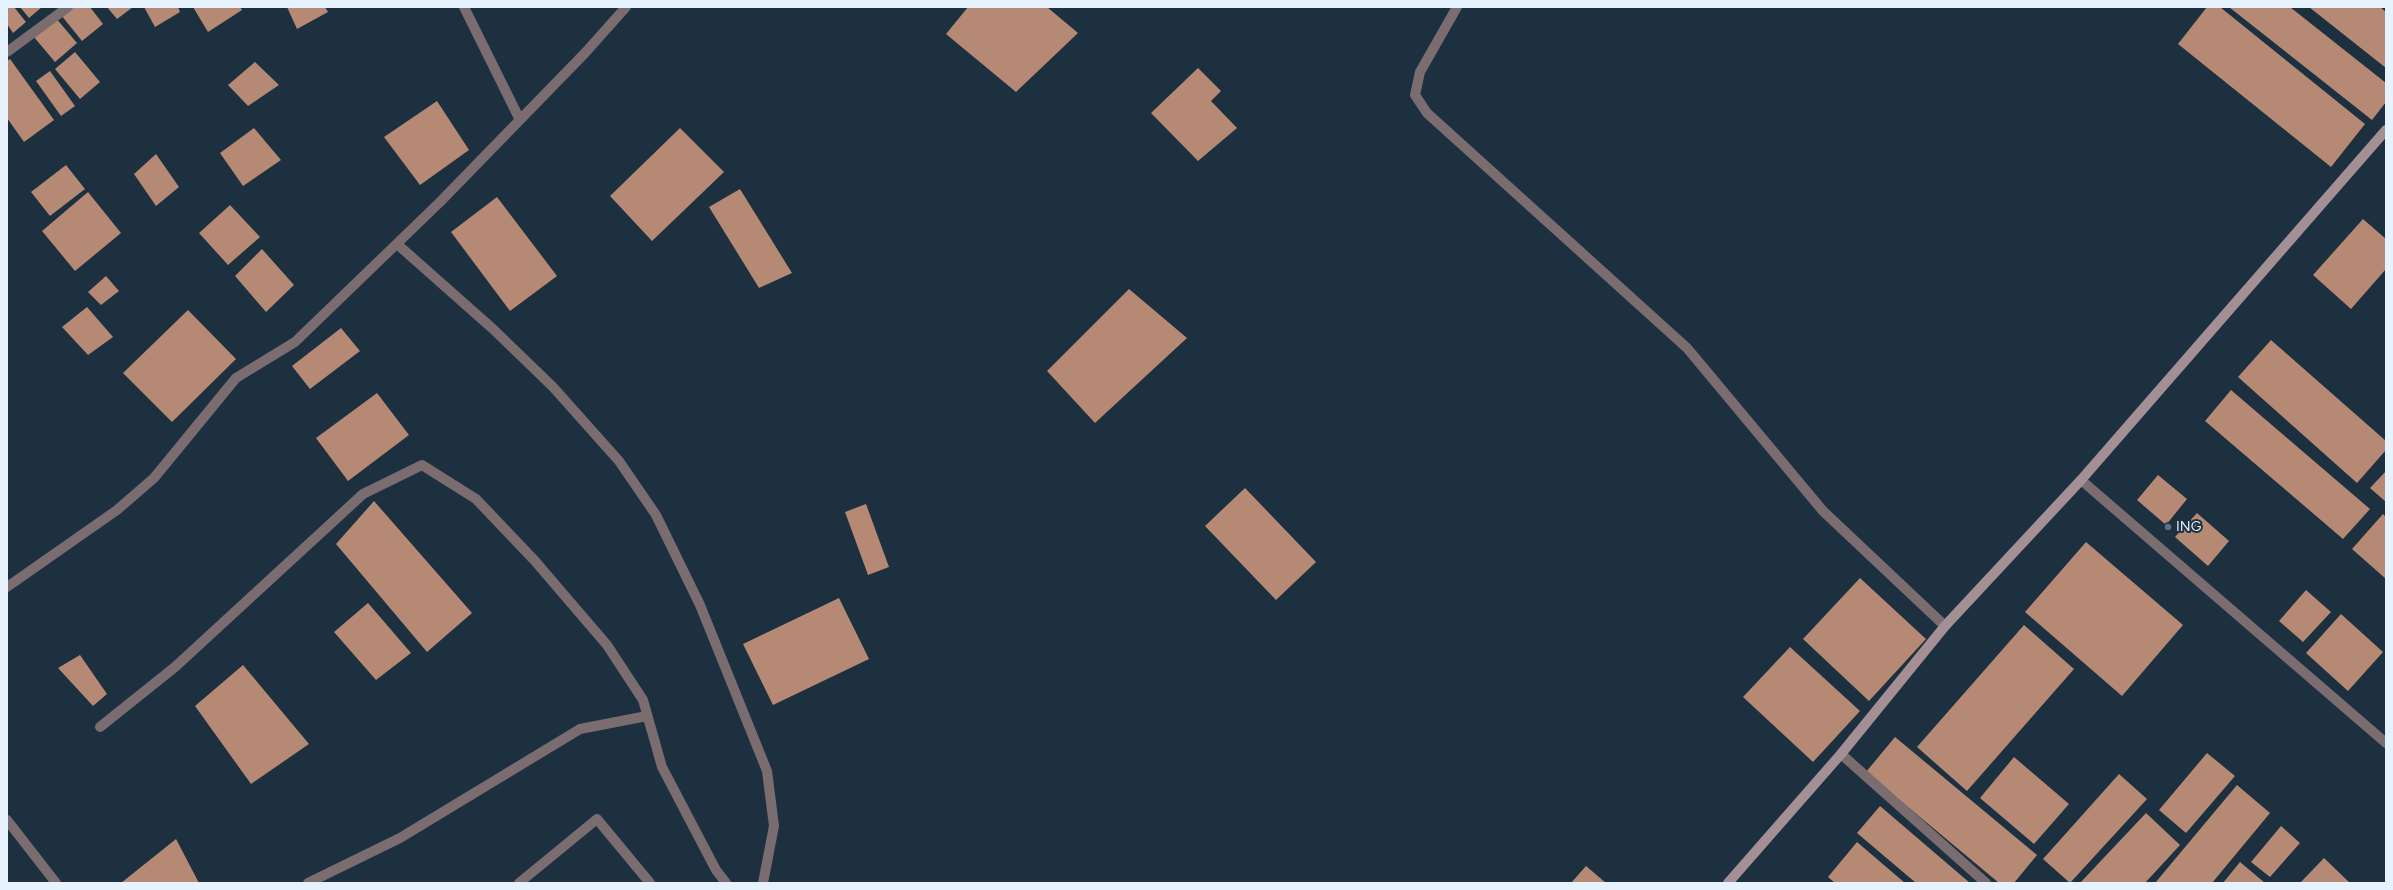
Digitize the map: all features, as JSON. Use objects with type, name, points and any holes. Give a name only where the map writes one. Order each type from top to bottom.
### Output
[{"type":"street","points":[[7,52],[68,7]]},
{"type":"street","points":[[464,7],[520,120]]},
{"type":"street","points":[[7,587],[117,510],[154,478],[236,378],[295,342],[397,244],[520,120],[626,7]]},
{"type":"street","points":[[1457,7],[1420,72],[1415,95],[1427,113],[1687,348],[1822,511],[1945,626]]},
{"type":"street","points":[[1728,883],[1841,754],[1945,626],[2081,480],[2386,130]]},
{"type":"street","points":[[397,244],[493,329],[553,387],[619,461],[656,515],[700,605],[767,771],[774,826],[763,883]]},
{"type":"street","points":[[100,727],[175,667],[363,494],[422,465],[476,499],[536,561],[607,645],[642,700],[662,767],[716,870],[726,883]]},
{"type":"street","points":[[2081,480],[2386,743]]},
{"type":"street","points":[[308,883],[400,838],[580,729],[647,716]]},
{"type":"street","points":[[1841,754],[1986,883]]},
{"type":"street","points":[[519,883],[597,819],[650,883]]},
{"type":"street","points":[[7,820],[56,883]]},
{"type":"building","points":[[7,7],[14,7],[26,22],[13,33],[7,24]]},
{"type":"building","points":[[20,7],[42,7],[29,18]]},
{"type":"building","points":[[71,7],[90,7],[103,24],[82,41],[61,15]]},
{"type":"building","points":[[107,7],[133,7],[117,19]]},
{"type":"building","points":[[144,7],[178,7],[180,12],[155,27]]},
{"type":"building","points":[[193,7],[240,7],[242,10],[208,32]]},
{"type":"building","points":[[287,7],[325,7],[328,12],[297,29]]},
{"type":"building","points":[[968,7],[1047,7],[1078,33],[1016,92],[946,34]]},
{"type":"building","points":[[2207,7],[2220,7],[2365,124],[2331,167],[2178,44]]},
{"type":"building","points":[[2229,7],[2290,7],[2386,83],[2386,102],[2372,120]]},
{"type":"building","points":[[2309,7],[2380,7],[2386,12],[2386,68]]},
{"type":"building","points":[[55,17],[77,43],[55,62],[33,36]]},
{"type":"building","points":[[75,52],[100,82],[80,99],[55,69]]},
{"type":"building","points":[[10,59],[54,120],[24,142],[7,118],[7,61]]},
{"type":"building","points":[[255,62],[279,85],[248,106],[228,85]]},
{"type":"building","points":[[1198,68],[1221,91],[1211,101],[1237,128],[1198,161],[1151,113]]},
{"type":"building","points":[[50,71],[75,106],[61,116],[36,81]]},
{"type":"building","points":[[437,101],[469,150],[420,185],[384,137]]},
{"type":"building","points":[[254,128],[281,160],[243,186],[220,153]]},
{"type":"building","points":[[680,128],[724,172],[652,241],[610,196]]},
{"type":"building","points":[[156,154],[179,187],[156,206],[134,174]]},
{"type":"building","points":[[66,165],[85,189],[50,216],[31,192]]},
{"type":"building","points":[[740,189],[792,273],[759,288],[709,207]]},
{"type":"building","points":[[88,192],[121,233],[75,271],[42,231]]},
{"type":"building","points":[[497,197],[557,276],[510,311],[451,232]]},
{"type":"building","points":[[230,205],[260,237],[228,265],[199,233]]},
{"type":"building","points":[[2363,219],[2386,239],[2386,269],[2351,309],[2313,275]]},
{"type":"building","points":[[262,249],[294,285],[266,312],[235,276]]},
{"type":"building","points":[[106,276],[119,291],[101,305],[88,292]]},
{"type":"building","points":[[1129,289],[1187,338],[1095,423],[1047,371]]},
{"type":"building","points":[[87,307],[113,337],[88,355],[62,327]]},
{"type":"building","points":[[188,310],[236,359],[172,422],[123,373]]},
{"type":"building","points":[[341,328],[360,351],[310,389],[292,366]]},
{"type":"building","points":[[2271,340],[2386,441],[2386,450],[2357,483],[2238,377]]},
{"type":"building","points":[[2231,390],[2370,509],[2343,539],[2205,421]]},
{"type":"building","points":[[377,393],[409,435],[348,481],[316,438]]},
{"type":"building","points":[[2386,471],[2386,502],[2370,488]]},
{"type":"building","points":[[2158,475],[2187,499],[2166,525],[2137,500]]},
{"type":"building","points":[[1245,488],[1316,562],[1276,600],[1205,526]]},
{"type":"building","points":[[374,501],[472,613],[427,652],[336,544]]},
{"type":"building","points":[[866,504],[889,567],[868,575],[845,512]]},
{"type":"building","points":[[2197,513],[2229,541],[2208,566],[2175,537]]},
{"type":"building","points":[[2383,514],[2386,517],[2386,579],[2352,549]]},
{"type":"building","points":[[2086,542],[2183,625],[2122,696],[2025,612]]},
{"type":"building","points":[[1860,578],[1926,639],[1869,701],[1803,639]]},
{"type":"building","points":[[2306,590],[2331,612],[2303,642],[2279,621]]},
{"type":"building","points":[[839,598],[869,659],[773,705],[743,644]]},
{"type":"building","points":[[368,603],[411,653],[376,680],[334,632]]},
{"type":"building","points":[[2341,614],[2383,652],[2348,691],[2306,653]]},
{"type":"building","points":[[2024,625],[2074,669],[1967,791],[1917,747]]},
{"type":"building","points":[[1790,647],[1860,711],[1813,762],[1743,697]]},
{"type":"building","points":[[80,655],[107,694],[93,706],[58,668]]},
{"type":"building","points":[[243,665],[309,744],[251,784],[195,706]]},
{"type":"building","points":[[1895,737],[2037,855],[2014,883],[1999,883],[1866,772]]},
{"type":"building","points":[[2207,753],[2235,776],[2186,833],[2159,810]]},
{"type":"building","points":[[2014,757],[2069,804],[2034,844],[1980,798]]},
{"type":"building","points":[[2119,774],[2147,799],[2070,883],[2043,859]]},
{"type":"building","points":[[2237,785],[2270,813],[2212,883],[2155,883]]},
{"type":"building","points":[[1880,806],[1970,883],[1916,883],[1857,833]]},
{"type":"building","points":[[2146,813],[2180,845],[2145,883],[2080,883]]},
{"type":"building","points":[[2281,826],[2300,843],[2270,877],[2251,862]]},
{"type":"building","points":[[176,839],[199,883],[121,883]]},
{"type":"building","points":[[1857,842],[1905,883],[1835,883],[1828,877]]},
{"type":"building","points":[[2324,858],[2350,883],[2300,883]]},
{"type":"building","points":[[2240,862],[2265,883],[2223,883]]},
{"type":"building","points":[[1586,866],[1606,883],[1571,883]]},
{"type":"place","name":"ING","points":[[2168,527]]}]
